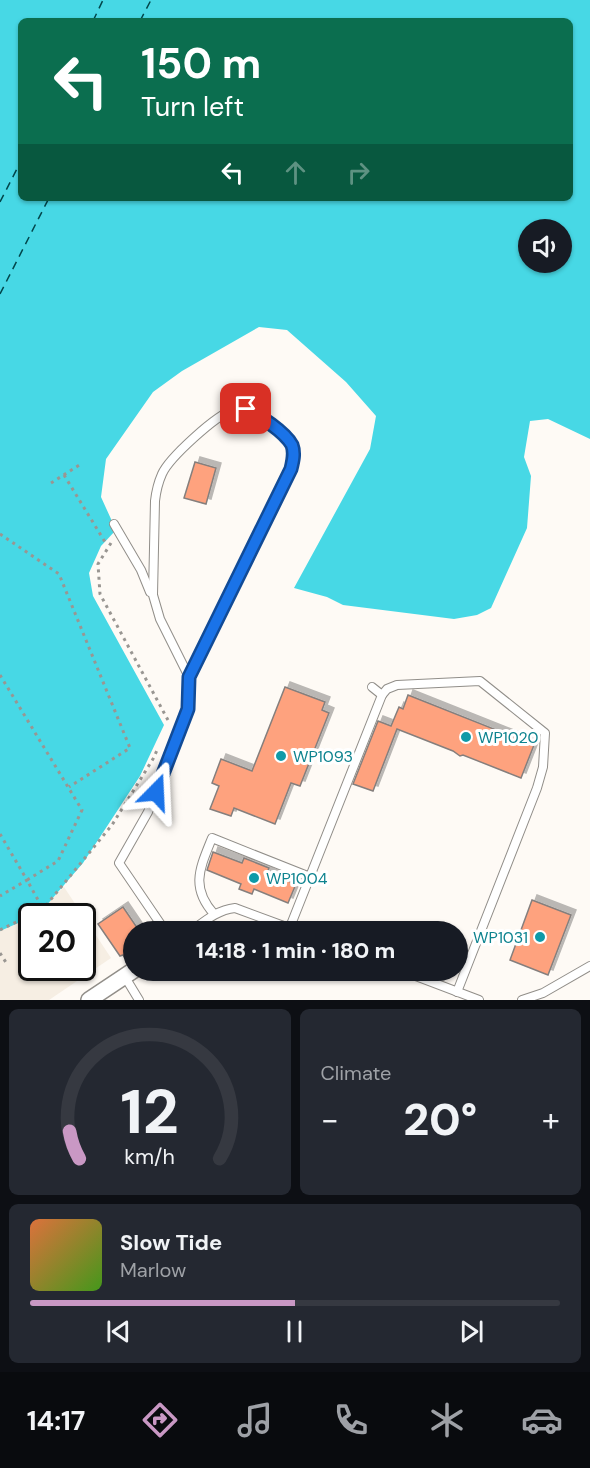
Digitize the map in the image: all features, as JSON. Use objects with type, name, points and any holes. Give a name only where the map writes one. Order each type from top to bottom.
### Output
[{"type":"street","points":[[90,1000],[123,979]]},
{"type":"lane","points":[[156,608],[152,583],[155,501],[162,474],[179,451],[222,415],[233,409],[246,409],[257,414],[284,435],[292,445],[294,457],[291,469],[189,677],[188,709],[148,812],[119,863],[159,921]]},
{"type":"lane","points":[[114,524],[141,570],[156,608],[189,677]]},
{"type":"lane","points":[[293,921],[342,804],[382,695],[387,689],[397,685],[480,681],[545,733],[543,767],[537,788],[468,955],[457,992]]},
{"type":"lane","points":[[372,687],[382,695]]},
{"type":"lane","points":[[214,914],[201,894],[199,878],[199,870],[212,838],[310,877]]},
{"type":"lane","points":[[205,921],[225,909],[235,908],[273,921]]},
{"type":"lane","points":[[522,1000],[543,993],[590,966]]},
{"type":"lane","points":[[132,981],[139,1000]]},
{"type":"lane","points":[[428,981],[479,1000]]},
{"type":"path","points":[[51,483],[81,464]]},
{"type":"path","points":[[64,475],[105,542]]},
{"type":"path","points":[[119,532],[98,564],[100,594],[169,722],[165,731]]},
{"type":"path","points":[[0,534],[59,573],[130,748],[69,787]]},
{"type":"path","points":[[0,675],[82,810],[58,861],[0,896]]},
{"type":"path","points":[[48,903],[112,825],[153,759],[161,740]]},
{"type":"path","points":[[0,834],[40,903]]},
{"type":"path","points":[[0,930],[18,921]]},
{"type":"path","points":[[0,953],[7,964]]},
{"type":"shaded area","points":[[64,887],[75,903],[47,903]]},
{"type":"shaded area","points":[[18,916],[18,981],[77,981],[49,1000],[0,1000],[0,924]]},
{"type":"shaded area","points":[[96,935],[111,958],[96,968]]},
{"type":"water","points":[[0,0],[590,0],[590,439],[548,419],[530,421],[524,457],[531,476],[527,528],[491,608],[477,615],[454,619],[343,605],[327,597],[294,588],[370,449],[376,416],[346,382],[287,330],[259,327],[182,371],[153,392],[106,459],[101,497],[116,530],[101,546],[89,573],[93,596],[164,725],[140,776],[83,863],[48,903],[18,903],[18,923],[0,931]]},
{"type":"building","points":[[195,462],[216,468],[206,504],[184,498]]},
{"type":"building","name":"WP1093","points":[[285,687],[325,702],[322,710],[329,713],[300,786],[291,783],[275,824],[234,808],[231,816],[210,809],[219,786],[212,783],[221,759],[252,771]]},
{"type":"building","name":"WP1020","points":[[408,695],[534,745],[521,778],[463,755],[460,756],[453,751],[397,729],[373,791],[353,784],[378,721],[391,726],[399,707],[403,709]]},
{"type":"building","name":"WP1004","points":[[213,852],[242,863],[244,858],[269,868],[267,873],[296,884],[288,903],[254,889],[252,894],[239,889],[241,884],[207,870]]},
{"type":"building","name":"WP1031","points":[[532,900],[571,915],[548,975],[510,960]]},
{"type":"building","points":[[123,907],[133,921],[123,921],[123,955],[120,956],[98,924]]},
{"type":"ferry route","points":[[94,18],[103,0]]},
{"type":"ferry route","points":[[142,18],[151,0]]},
{"type":"ferry route","points":[[0,202],[18,167]]},
{"type":"ferry route","points":[[0,294],[47,201]]},
{"type":"place","name":"WP1020","points":[[466,737]]},
{"type":"place","name":"WP1093","points":[[281,756]]},
{"type":"place","name":"WP1004","points":[[254,878]]},
{"type":"place","name":"WP1031","points":[[540,937]]},
{"type":"route","points":[[156,792],[188,709],[189,677],[291,469],[294,457],[292,445],[284,435],[257,414],[246,409]]}]
